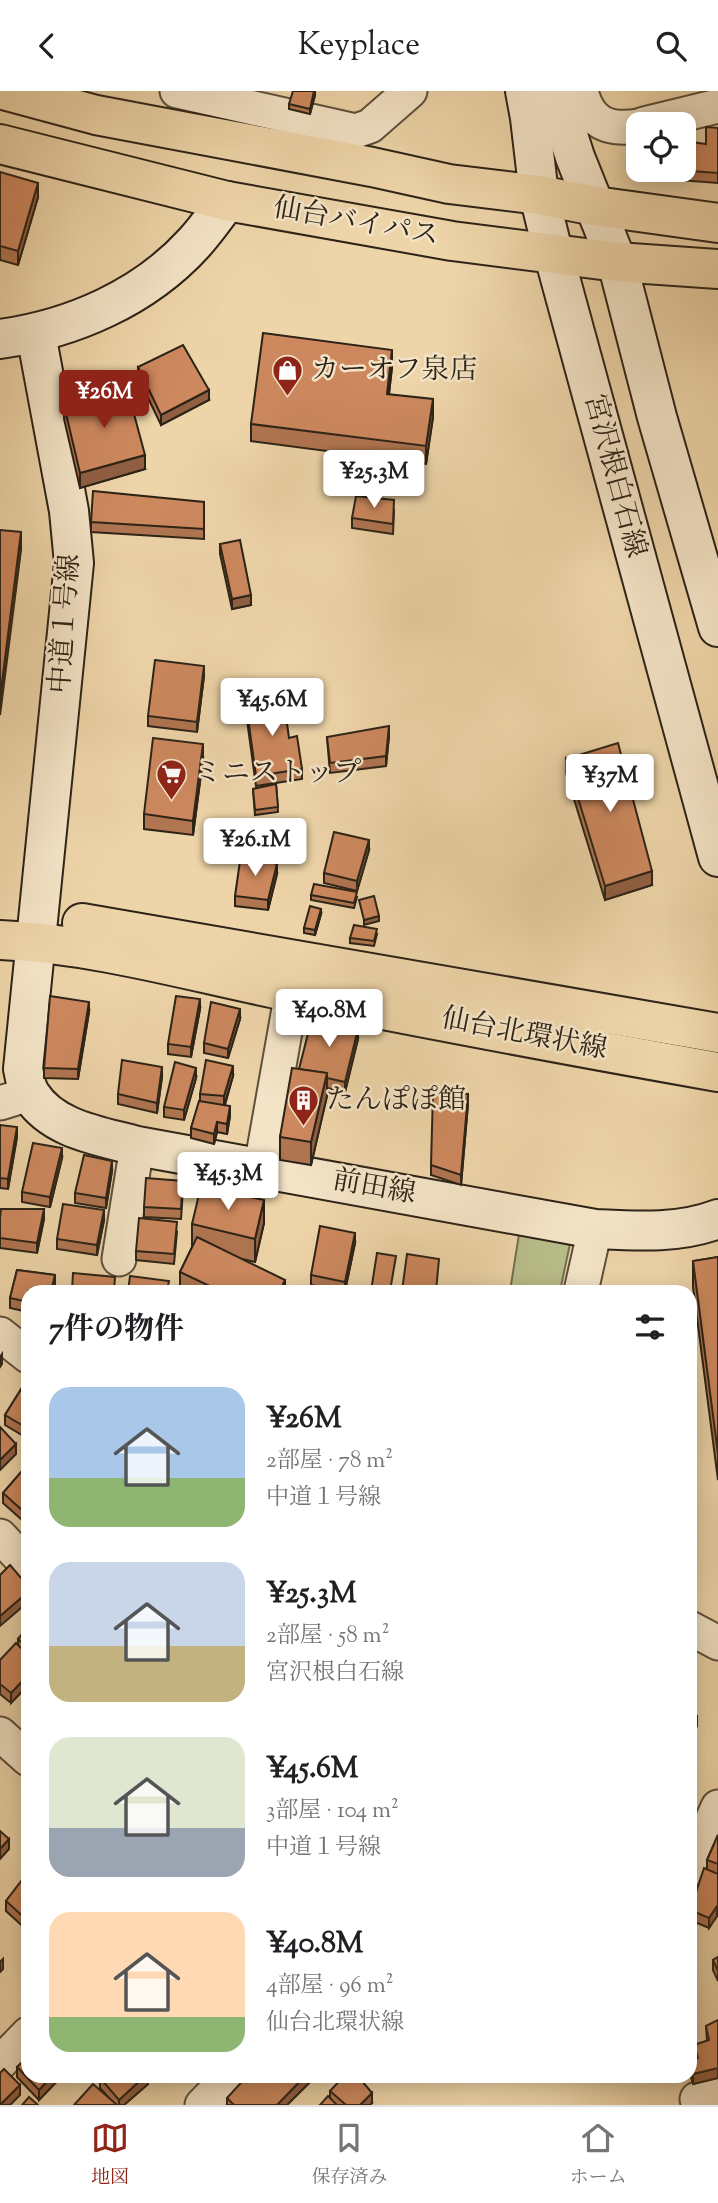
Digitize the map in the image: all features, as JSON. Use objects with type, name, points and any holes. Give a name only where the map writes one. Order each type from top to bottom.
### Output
[{"type":"main road","name":"仙台バイパス","points":[[7,91],[96,114],[449,184],[718,223]]},
{"type":"main road","name":"仙台バイパス","points":[[0,144],[227,201],[452,241],[617,262],[718,269]]},
{"type":"main road","name":"仙台北環状線","points":[[0,914],[25,933],[292,992],[718,1072]]},
{"type":"main road","name":"仙台北環状線","points":[[25,933],[718,1033]]},
{"type":"street","points":[[177,91],[356,131],[370,126],[410,91]]},
{"type":"street","name":"宮沢根白石線","points":[[525,91],[539,195],[718,857]]},
{"type":"street","name":"宮沢根白石線","points":[[554,91],[575,157],[617,262],[657,417],[718,628]]},
{"type":"street","points":[[582,91],[588,108],[601,124],[612,128],[626,126]]},
{"type":"street","points":[[693,112],[718,106]]},
{"type":"street","points":[[18,336],[89,316],[143,288],[194,244],[227,201]]},
{"type":"street","name":"中道１号線","points":[[18,336],[69,511],[74,563],[25,933]]},
{"type":"street","name":"前田線","points":[[25,933],[23,1069],[15,1098],[70,1127],[137,1146],[595,1229],[646,1231],[703,1225],[718,1219]]},
{"type":"street","points":[[261,1167],[292,992]]},
{"type":"street","points":[[120,1259],[137,1146]]},
{"type":"street","points":[[582,1285],[595,1229]]},
{"type":"street","points":[[0,1334],[21,1350]]},
{"type":"street","points":[[0,1536],[21,1558]]},
{"type":"street","points":[[697,1632],[718,1643]]},
{"type":"street","points":[[0,1734],[21,1753]]},
{"type":"street","points":[[697,1854],[718,1807]]},
{"type":"street","points":[[0,2063],[21,2041]]},
{"type":"street","points":[[202,2105],[223,2083]]},
{"type":"green space","points":[[520,1228],[571,1239],[561,1285],[511,1285]]},
{"type":"building","points":[[293,91],[314,91],[310,109],[289,104]]},
{"type":"building","points":[[706,127],[718,128],[718,173],[696,171],[696,143],[706,144]]},
{"type":"building","points":[[0,172],[38,183],[18,251],[0,246]]},
{"type":"building","points":[[263,333],[392,350],[387,394],[433,399],[426,446],[251,424]]},
{"type":"building","points":[[183,345],[209,390],[161,415],[138,367]]},
{"type":"building","points":[[127,388],[145,455],[80,473],[64,405]]},
{"type":"building","points":[[93,491],[204,502],[204,529],[91,522]]},
{"type":"building","points":[[356,496],[394,500],[393,524],[352,518]]},
{"type":"building","points":[[0,530],[21,532],[0,698]]},
{"type":"building","points":[[240,540],[251,595],[232,599],[220,544]]},
{"type":"building","points":[[155,660],[204,666],[197,722],[148,716]]},
{"type":"building","points":[[283,695],[289,738],[297,736],[302,769],[256,776],[246,703]]},
{"type":"building","points":[[389,726],[386,756],[330,763],[327,737]]},
{"type":"building","points":[[153,738],[203,744],[193,821],[144,814]]},
{"type":"building","points":[[618,743],[652,871],[605,886],[566,759]]},
{"type":"building","points":[[276,784],[278,807],[255,810],[253,789]]},
{"type":"building","points":[[334,832],[369,840],[357,881],[324,873]]},
{"type":"building","points":[[241,854],[277,864],[268,900],[235,896]]},
{"type":"building","points":[[314,884],[357,892],[354,903],[311,895]]},
{"type":"building","points":[[374,896],[379,916],[364,920],[359,900]]},
{"type":"building","points":[[310,906],[321,909],[315,930],[304,928]]},
{"type":"building","points":[[354,925],[377,929],[374,941],[350,938]]},
{"type":"building","points":[[50,996],[89,1002],[78,1069],[44,1068]]},
{"type":"building","points":[[176,996],[200,999],[191,1047],[168,1044]]},
{"type":"building","points":[[211,1002],[240,1009],[228,1049],[204,1043]]},
{"type":"building","points":[[312,1018],[358,1029],[345,1082],[327,1078],[327,1073],[299,1069]]},
{"type":"building","points":[[122,1060],[162,1067],[157,1103],[118,1094]]},
{"type":"building","points":[[206,1060],[233,1066],[224,1096],[200,1094]]},
{"type":"building","points":[[175,1062],[196,1068],[184,1110],[164,1107]]},
{"type":"building","points":[[292,1068],[327,1073],[311,1142],[280,1137]]},
{"type":"building","points":[[433,1092],[468,1094],[461,1175],[431,1165]]},
{"type":"building","points":[[199,1101],[230,1106],[227,1124],[217,1122],[214,1134],[191,1128]]},
{"type":"building","points":[[0,1125],[17,1127],[8,1179],[0,1178]]},
{"type":"building","points":[[33,1143],[62,1148],[50,1197],[22,1192]]},
{"type":"building","points":[[84,1155],[112,1161],[106,1198],[75,1193]]},
{"type":"building","points":[[146,1178],[183,1181],[181,1209],[144,1207]]},
{"type":"building","points":[[201,1186],[264,1200],[255,1239],[192,1224]]},
{"type":"building","points":[[63,1204],[104,1210],[97,1245],[57,1239]]},
{"type":"building","points":[[1,1209],[44,1209],[37,1243],[0,1238]]},
{"type":"building","points":[[139,1218],[177,1222],[174,1254],[136,1251]]},
{"type":"building","points":[[320,1226],[355,1233],[345,1282],[311,1275]]},
{"type":"building","points":[[197,1237],[285,1280],[283,1285],[207,1285],[180,1272]]},
{"type":"building","points":[[377,1253],[396,1256],[391,1285],[372,1285]]},
{"type":"building","points":[[407,1254],[439,1259],[437,1285],[403,1285]]},
{"type":"building","points":[[718,1257],[718,1454],[697,1285],[693,1261]]},
{"type":"building","points":[[17,1270],[55,1275],[52,1285],[21,1285],[21,1300],[10,1298]]},
{"type":"building","points":[[73,1273],[115,1277],[114,1285],[72,1285]]},
{"type":"building","points":[[130,1276],[169,1281],[168,1285],[129,1285]]},
{"type":"building","points":[[21,1389],[21,1424],[5,1415]]},
{"type":"building","points":[[0,1427],[16,1444],[0,1460]]},
{"type":"building","points":[[21,1472],[21,1509],[3,1493]]},
{"type":"building","points":[[10,1565],[21,1578],[21,1598],[0,1616],[0,1575]]},
{"type":"building","points":[[16,1643],[21,1648],[21,1682],[11,1693],[0,1684],[0,1660]]},
{"type":"building","points":[[0,1831],[9,1839],[0,1849]]},
{"type":"building","points":[[718,1835],[718,1864],[707,1860]]},
{"type":"building","points":[[704,1868],[718,1874],[718,1906],[709,1918],[697,1913],[697,1889]]},
{"type":"building","points":[[21,1881],[21,1915],[6,1901]]},
{"type":"building","points":[[718,1957],[718,1971],[713,1960]]},
{"type":"building","points":[[718,2020],[718,2068],[697,2073],[697,2044],[709,2040],[706,2026]]},
{"type":"building","points":[[4,2069],[20,2085],[0,2105],[0,2073]]},
{"type":"building","points":[[32,2083],[46,2083],[39,2090]]},
{"type":"building","points":[[104,2083],[137,2083],[119,2100]]},
{"type":"building","points":[[241,2083],[298,2083],[277,2105],[234,2105],[227,2098]]},
{"type":"building","points":[[338,2083],[364,2083],[372,2093],[360,2105],[346,2105],[330,2091]]},
{"type":"building","points":[[93,2084],[117,2105],[74,2105]]},
{"type":"building","points":[[328,2096],[337,2105],[320,2105]]},
{"type":"building","points":[[29,2097],[38,2105],[22,2105]]},
{"type":"place","name":"カーオフ泉店","points":[[288,398]]},
{"type":"place","name":"ミニストップ","points":[[171,801]]},
{"type":"place","name":"たんぽぽ館","points":[[303,1128]]}]
